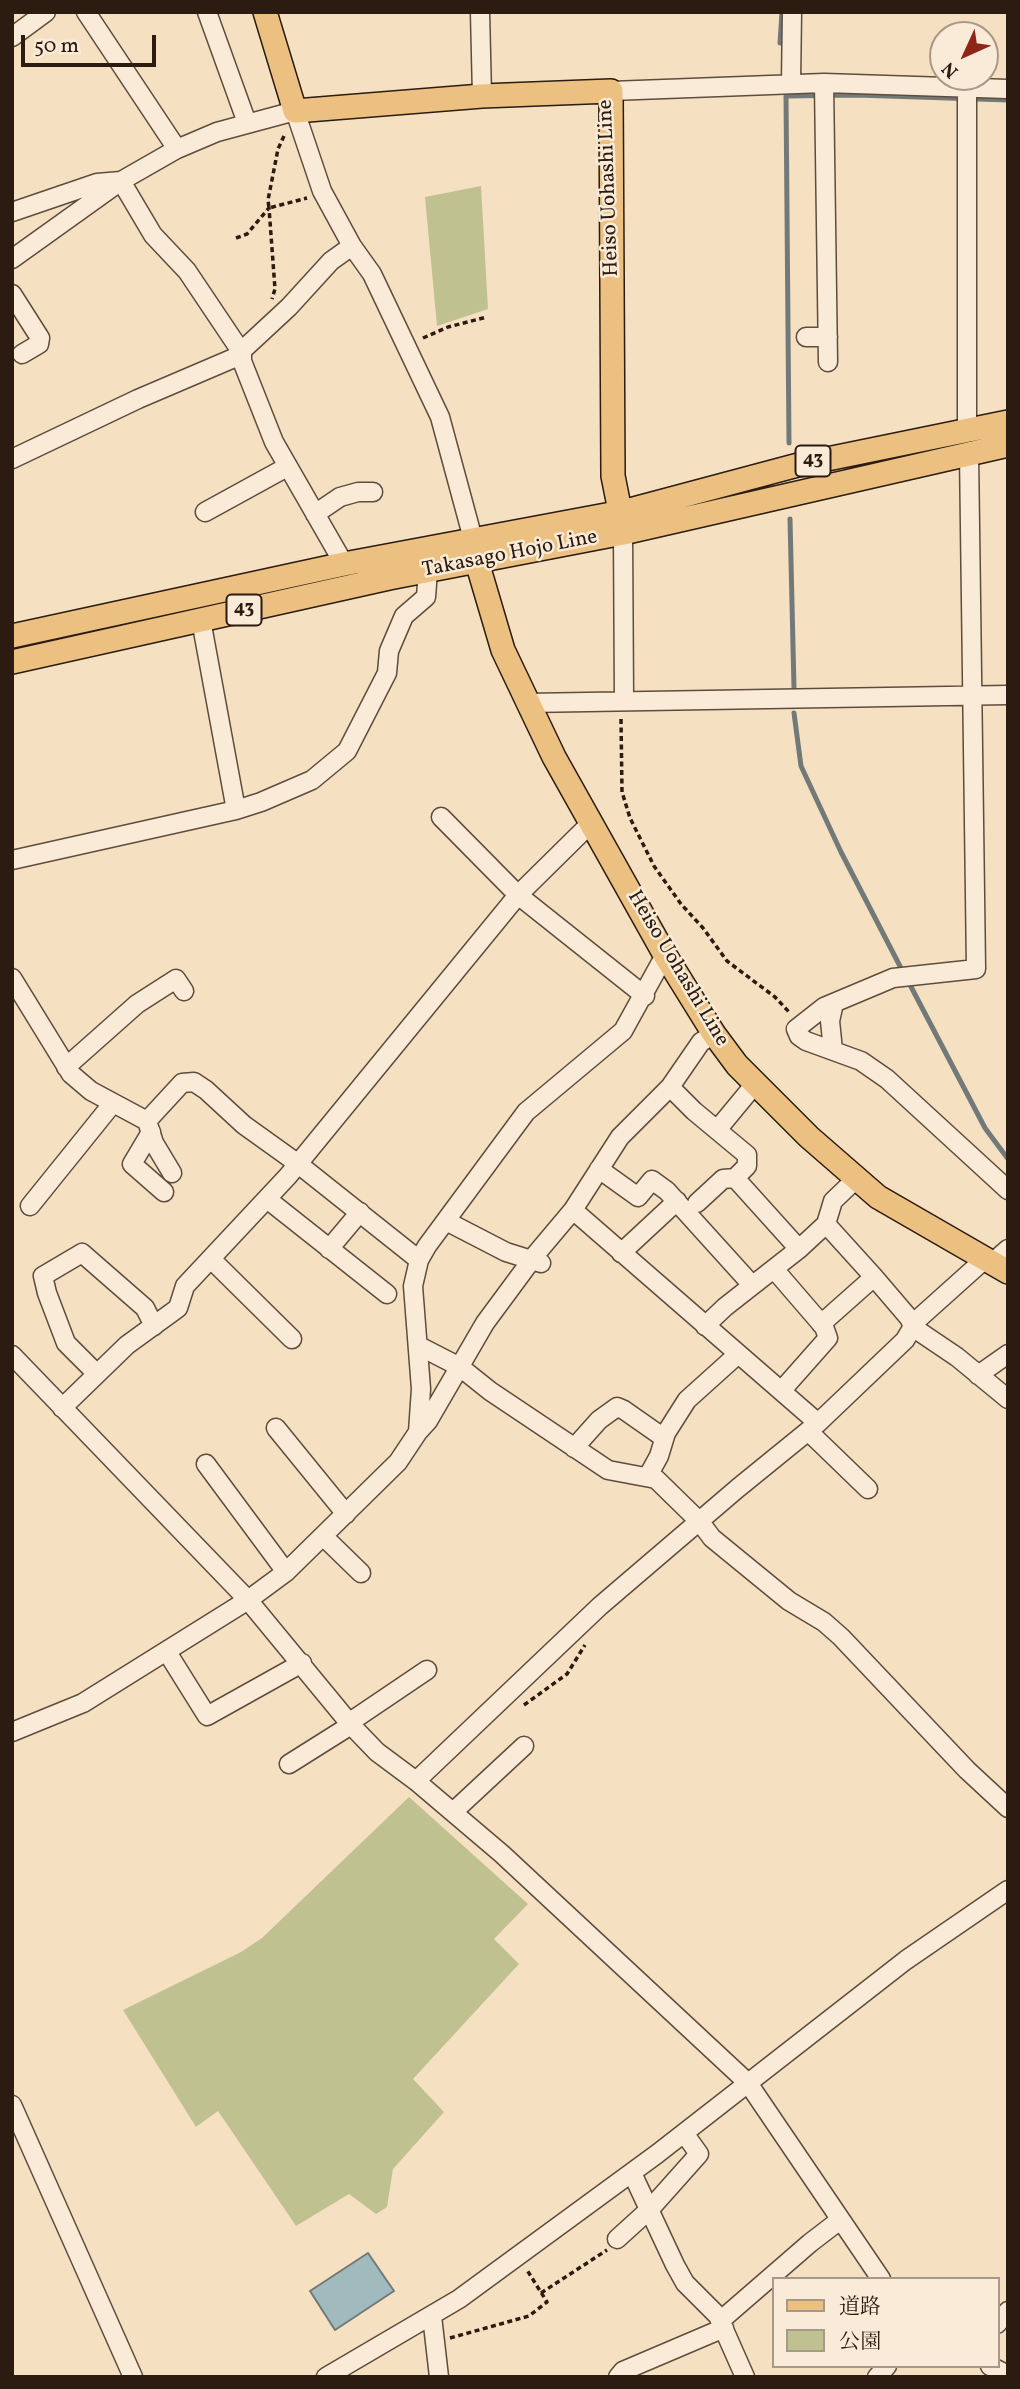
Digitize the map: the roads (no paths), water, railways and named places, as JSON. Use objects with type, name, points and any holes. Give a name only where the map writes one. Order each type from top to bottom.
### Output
[{"type":"main road","points":[[265,12],[295,111]]},
{"type":"main road","name":"Heiso Uohashi Line","points":[[295,111],[482,96],[611,91],[613,476],[622,522]]},
{"type":"main road","name":"Takasago Hojo Line","points":[[968,442],[1008,422]]},
{"type":"main road","name":"Takasago Hojo Line","points":[[12,636],[344,564],[475,551],[622,522],[798,464],[968,442],[1008,445]]},
{"type":"main road","name":"Heiso Uohashi Line","points":[[475,551],[503,650],[527,703],[590,824],[714,1034],[755,1084],[809,1137],[878,1197],[998,1261]]},
{"type":"main road","name":"Takasago Hojo Line","points":[[12,662],[428,570],[475,551]]},
{"type":"street","points":[[12,37],[46,12]]},
{"type":"street","points":[[86,12],[177,149]]},
{"type":"street","points":[[206,12],[247,123]]},
{"type":"street","points":[[480,12],[482,96]]},
{"type":"street","points":[[786,83],[792,12]]},
{"type":"street","points":[[611,91],[786,83],[824,91],[967,95],[1008,89]]},
{"type":"street","points":[[824,91],[828,362]]},
{"type":"street","points":[[967,95],[968,442],[976,969],[893,978],[834,1003],[796,1029],[799,1036],[861,1061],[887,1079],[1008,1190]]},
{"type":"street","points":[[12,259],[121,181],[177,149],[217,132],[295,111],[322,191],[352,246],[373,274],[440,417],[475,551]]},
{"type":"street","points":[[12,212],[97,183],[121,181]]},
{"type":"street","points":[[121,181],[153,235],[187,271],[242,353],[242,361],[274,442],[344,564]]},
{"type":"street","points":[[12,459],[242,353],[331,261],[352,246]]},
{"type":"street","points":[[12,294],[40,338],[39,344],[22,354]]},
{"type":"street","points":[[806,337],[828,337]]},
{"type":"street","points":[[205,512],[287,467]]},
{"type":"street","points":[[316,514],[340,497],[358,492],[373,492]]},
{"type":"street","points":[[622,522],[624,700]]},
{"type":"street","points":[[12,860],[236,810],[312,780],[347,751],[387,673],[389,651],[404,616],[426,597],[428,570]]},
{"type":"street","points":[[201,620],[236,810]]},
{"type":"street","points":[[527,703],[1008,695]]},
{"type":"street","points":[[441,817],[517,895],[645,996]]},
{"type":"street","points":[[62,1408],[127,1345],[178,1308],[185,1286],[267,1199],[517,895],[590,824]]},
{"type":"street","points":[[418,1432],[421,1389],[413,1286],[419,1259],[526,1112],[624,1031],[665,955]]},
{"type":"street","points":[[12,978],[71,1074],[91,1091],[149,1126],[172,1173]]},
{"type":"street","points":[[66,1067],[137,1004],[176,979],[184,991]]},
{"type":"street","points":[[833,1050],[830,1021],[834,1003]]},
{"type":"street","points":[[12,1731],[83,1703],[248,1600],[286,1572],[346,1514],[398,1462],[428,1421],[485,1323],[537,1261],[620,1137],[670,1087],[701,1042],[714,1034]]},
{"type":"street","points":[[163,1192],[132,1164],[149,1126],[182,1083],[194,1082],[244,1125],[419,1259]]},
{"type":"street","points":[[717,1130],[755,1084]]},
{"type":"street","points":[[670,1087],[747,1154],[747,1166],[735,1178],[723,1179],[697,1203]]},
{"type":"street","points":[[30,1206],[113,1102]]},
{"type":"street","points":[[599,1169],[638,1197],[652,1180],[677,1201],[752,1285]]},
{"type":"street","points":[[735,1178],[799,1249]]},
{"type":"street","points":[[705,1326],[826,1224],[833,1200],[857,1178]]},
{"type":"street","points":[[267,1199],[387,1294]]},
{"type":"street","points":[[621,1253],[677,1201]]},
{"type":"street","points":[[573,1210],[737,1355],[782,1390],[868,1489]]},
{"type":"street","points":[[329,1250],[360,1212]]},
{"type":"street","points":[[446,1221],[506,1252],[537,1261]]},
{"type":"street","points":[[826,1224],[874,1276],[909,1318],[914,1328],[957,1357],[1008,1399]]},
{"type":"street","points":[[97,1374],[66,1343],[43,1276],[82,1253],[145,1308],[154,1326]]},
{"type":"street","points":[[211,1259],[292,1339]]},
{"type":"street","points":[[416,1781],[600,1606],[813,1427],[905,1340],[917,1320],[998,1261]]},
{"type":"street","points":[[774,1269],[821,1324],[828,1338],[782,1390]]},
{"type":"street","points":[[821,1324],[874,1276]]},
{"type":"street","points":[[419,1346],[460,1367],[608,1470],[656,1479],[700,1522],[712,1538],[789,1601],[824,1622],[841,1637],[967,1770],[1008,1808]]},
{"type":"street","points":[[978,1375],[1008,1354]]},
{"type":"street","points":[[12,1355],[248,1600],[377,1752],[416,1781],[502,1854],[748,2083],[880,2277]]},
{"type":"street","points":[[648,1476],[659,1456],[664,1438],[687,1400],[737,1355]]},
{"type":"street","points":[[574,1448],[599,1420],[617,1407],[664,1438]]},
{"type":"street","points":[[276,1428],[346,1514]]},
{"type":"street","points":[[206,1464],[286,1572]]},
{"type":"street","points":[[323,1536],[361,1573]]},
{"type":"street","points":[[167,1652],[207,1716],[302,1663]]},
{"type":"street","points":[[289,1764],[427,1670]]},
{"type":"street","points":[[453,1812],[524,1746]]},
{"type":"street","points":[[326,2377],[460,2300],[632,2173],[906,1960],[1008,1890]]},
{"type":"street","points":[[12,2105],[133,2377]]},
{"type":"street","points":[[617,2239],[650,2209],[699,2154],[684,2133]]},
{"type":"street","points":[[632,2173],[685,2283],[712,2309],[722,2324],[745,2377]]},
{"type":"street","points":[[775,2277],[840,2220]]},
{"type":"street","points":[[618,2377],[623,2371],[722,2324],[772,2280]]},
{"type":"street","points":[[432,2316],[439,2377]]},
{"type":"water","points":[[368,2253],[394,2291],[335,2330],[310,2291]]},
{"type":"waterway","points":[[780,43],[782,12]]},
{"type":"waterway","points":[[789,443],[786,96],[857,95],[1008,100]]},
{"type":"waterway","points":[[790,519],[794,688]]},
{"type":"waterway","points":[[794,713],[801,766],[841,852],[903,972]]},
{"type":"waterway","points":[[908,981],[985,1128],[1008,1159]]}]
